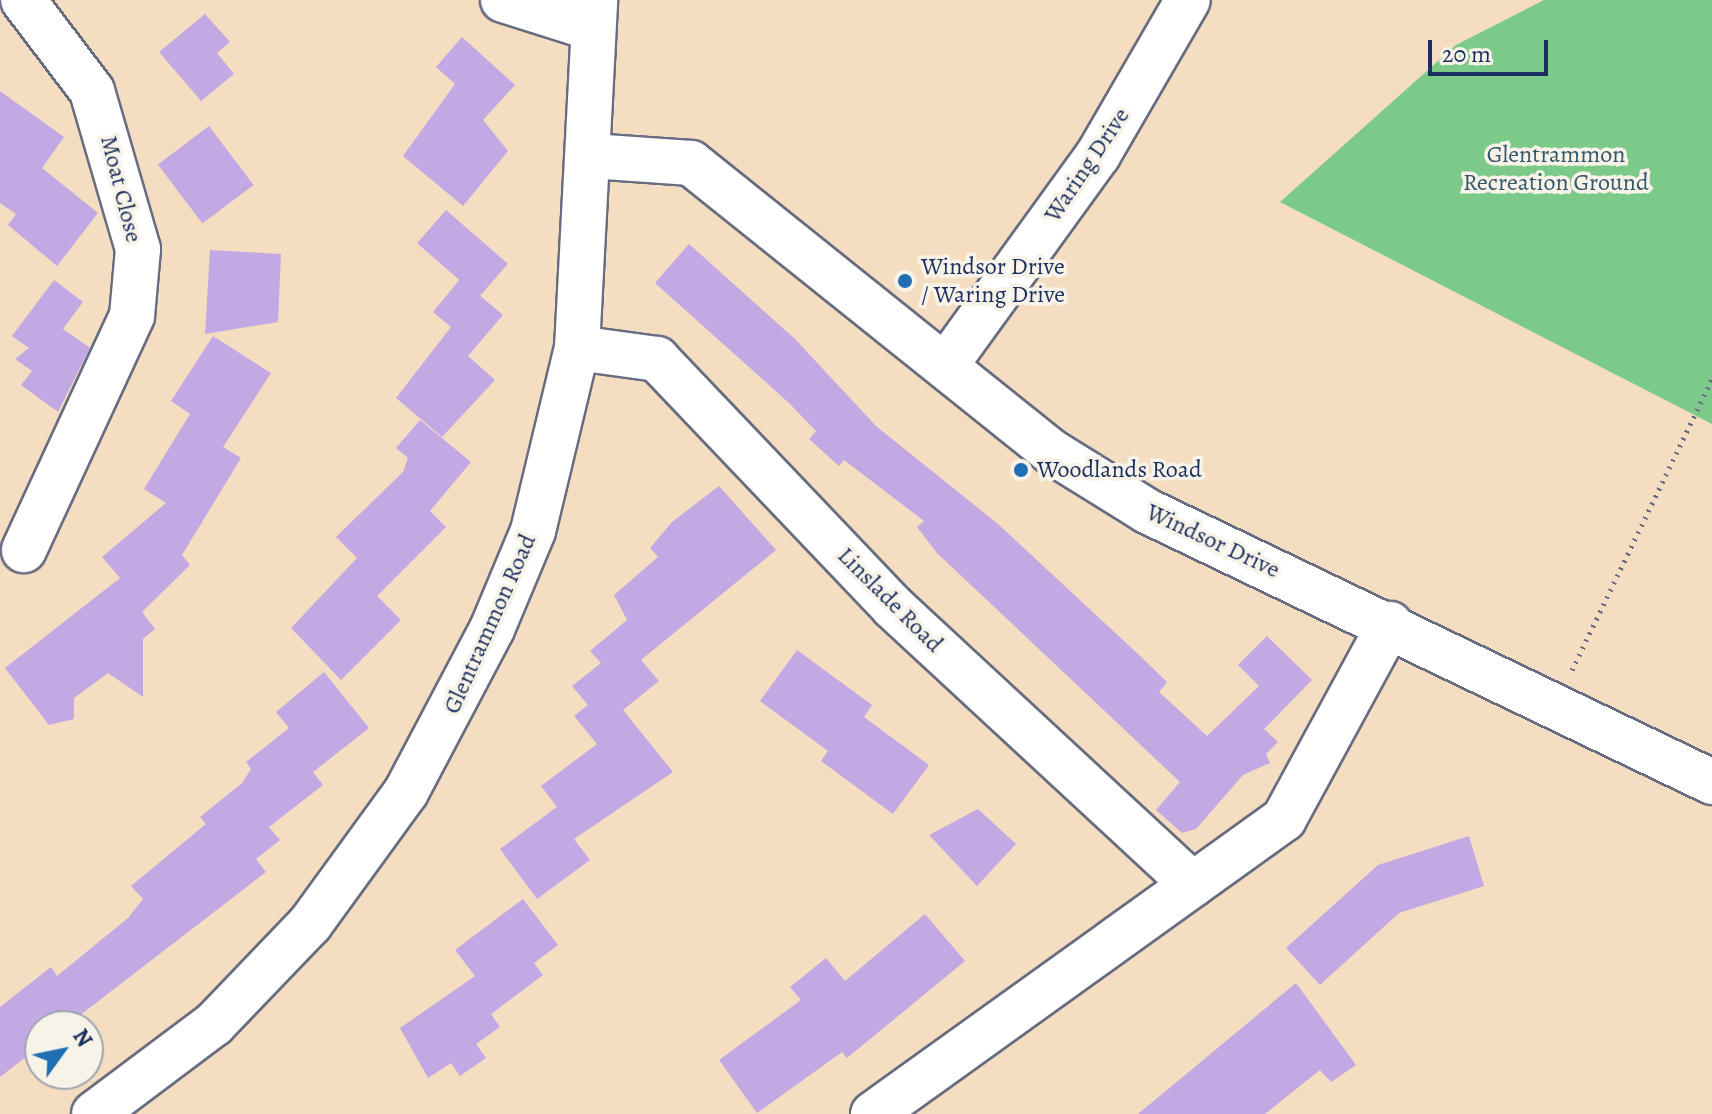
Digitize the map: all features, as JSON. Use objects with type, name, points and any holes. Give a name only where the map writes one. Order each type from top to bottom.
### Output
[{"type":"street","name":"Moat Close","points":[[23,0],[92,91],[138,249],[132,316],[59,484],[24,550]]},
{"type":"street","points":[[503,0],[594,14]]},
{"type":"street","name":"Waring Drive","points":[[948,362],[1098,155],[1188,0]]},
{"type":"street","name":"Glentrammon Road","points":[[94,1114],[250,991],[353,871],[406,792],[467,682],[533,531],[577,348],[591,156],[594,14]]},
{"type":"street","name":"Windsor Drive","points":[[591,156],[691,163],[948,362],[1052,452],[1147,511],[1390,624],[1712,782]]},
{"type":"street","name":"Linslade Road","points":[[577,348],[657,359],[892,606],[1193,885]]},
{"type":"street","points":[[873,1114],[1284,819],[1390,624]]},
{"type":"path","points":[[1554,707],[1712,379]]},
{"type":"green space","name":"Glentrammon Recreation Ground","points":[[1544,0],[1712,0],[1712,424],[1280,202],[1456,45]]},
{"type":"building","points":[[205,14],[230,42],[217,53],[234,74],[201,101],[159,52]]},
{"type":"building","points":[[462,37],[515,85],[483,120],[508,151],[463,206],[403,156],[455,84],[436,67]]},
{"type":"building","points":[[0,91],[64,137],[42,168],[98,213],[57,266],[8,225],[16,214],[0,203]]},
{"type":"building","points":[[209,126],[254,185],[202,224],[158,165]]},
{"type":"building","points":[[446,210],[508,264],[479,297],[417,243]]},
{"type":"building","points":[[689,244],[795,339],[876,426],[998,524],[1138,654],[1167,682],[1159,692],[1207,736],[1259,686],[1238,665],[1267,636],[1312,680],[1264,729],[1278,742],[1266,754],[1270,763],[1243,775],[1196,829],[1182,833],[1156,810],[1180,782],[937,553],[917,527],[924,521],[844,460],[839,466],[809,439],[816,431],[789,403],[655,283]]},
{"type":"building","points":[[210,250],[281,254],[278,322],[205,334]]},
{"type":"building","points":[[460,279],[503,315],[468,356],[495,380],[442,437],[396,398],[451,327],[433,312]]},
{"type":"building","points":[[54,280],[83,302],[63,329],[90,348],[58,412],[21,385],[32,371],[15,359],[29,348],[12,336]]},
{"type":"building","points":[[213,336],[271,373],[223,447],[241,458],[182,555],[190,565],[142,612],[155,629],[143,639],[143,697],[108,673],[74,698],[74,719],[49,725],[5,668],[120,578],[102,557],[166,503],[144,489],[190,414],[171,401]]},
{"type":"building","points":[[420,420],[471,462],[430,511],[446,527],[377,596],[401,620],[341,680],[291,628],[357,558],[336,537],[403,472],[408,458],[396,448]]},
{"type":"building","points":[[719,486],[776,550],[641,660],[659,681],[623,710],[673,772],[574,839],[590,860],[537,899],[500,849],[557,807],[541,786],[597,744],[574,716],[588,705],[572,686],[601,663],[590,651],[627,620],[614,595],[658,557],[650,548],[672,522]]},
{"type":"building","points":[[797,650],[872,705],[864,717],[929,765],[893,814],[821,761],[828,751],[760,701]]},
{"type":"building","points":[[324,672],[369,728],[313,772],[323,785],[269,827],[280,840],[256,859],[266,872],[87,1010],[24,1010],[24,1058],[0,1077],[0,1007],[51,967],[57,976],[128,918],[143,899],[131,886],[206,824],[200,817],[242,783],[251,769],[246,762],[289,728],[276,712]]},
{"type":"building","points":[[978,809],[1016,844],[977,886],[929,835]]},
{"type":"building","points":[[1469,836],[1484,886],[1399,913],[1320,985],[1286,948],[1378,865]]},
{"type":"building","points":[[523,899],[558,945],[534,963],[543,975],[491,1014],[500,1027],[476,1044],[486,1058],[460,1076],[451,1063],[428,1078],[400,1028],[475,976],[455,950]]},
{"type":"building","points":[[925,914],[965,961],[847,1058],[842,1052],[757,1113],[719,1060],[801,1000],[790,987],[826,958],[845,981]]},
{"type":"building","points":[[1296,983],[1356,1065],[1331,1082],[1320,1070],[1265,1114],[1138,1114]]},
{"type":"place","name":"Windsor Drive / Waring Drive","points":[[905,281]]},
{"type":"place","name":"Woodlands Road","points":[[1021,470]]}]
